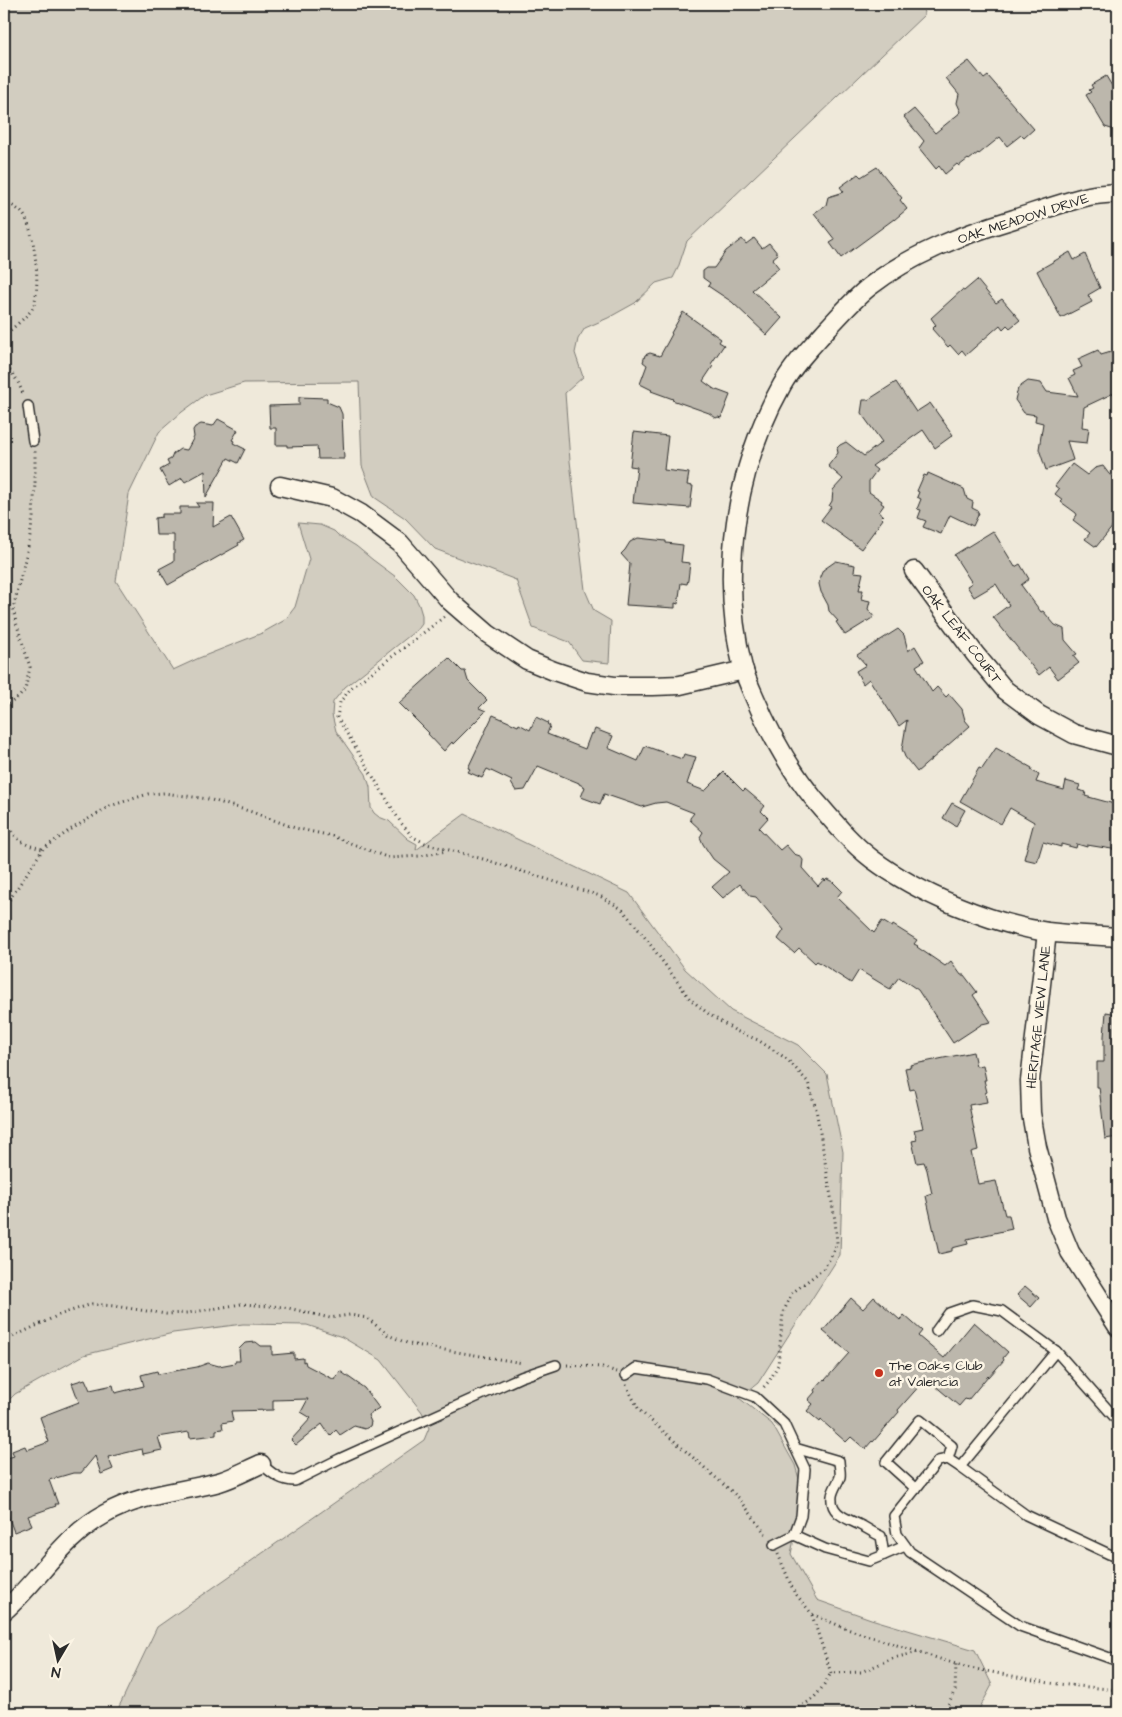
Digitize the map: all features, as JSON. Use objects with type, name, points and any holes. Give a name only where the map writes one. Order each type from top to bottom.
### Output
[{"type":"street","name":"OAK MEADOW DRIVE","points":[[1118,193],[1090,195],[989,226],[950,241],[904,264],[869,287],[841,313],[803,355],[783,383],[761,428],[747,467],[739,507],[733,546],[732,601],[744,670],[772,738],[800,781],[837,826],[872,858],[914,885],[963,909],[1006,923],[1047,932],[1118,937]]},
{"type":"street","points":[[280,486],[332,498],[361,514],[400,543],[456,607],[488,634],[527,660],[588,682],[614,686],[680,685],[744,670]]},
{"type":"street","name":"OAK LEAF COURT","points":[[914,571],[975,654],[1005,690],[1039,715],[1074,734],[1118,746]]},
{"type":"street","name":"HERITAGE VIEW LANE","points":[[1047,932],[1030,1081],[1031,1113],[1037,1147],[1056,1218],[1070,1252],[1118,1324]]},
{"type":"street","points":[[4,1611],[65,1545],[105,1514],[140,1500],[220,1482],[261,1464]]},
{"type":"lane","points":[[28,406],[33,441]]},
{"type":"lane","points":[[936,1331],[949,1313],[972,1305],[1002,1311],[1056,1351],[1118,1420]]},
{"type":"lane","points":[[960,1467],[1056,1351]]},
{"type":"lane","points":[[261,1464],[274,1476],[287,1481],[295,1481],[520,1376],[556,1365]]},
{"type":"lane","points":[[626,1375],[636,1368],[707,1379],[755,1397],[784,1424],[805,1469],[801,1516],[794,1535],[774,1545]]},
{"type":"lane","points":[[916,1489],[886,1462],[920,1420],[952,1446],[948,1458]]},
{"type":"lane","points":[[795,1448],[839,1461],[840,1475],[832,1494],[833,1506],[839,1515],[850,1522],[881,1536],[884,1555]]},
{"type":"lane","points":[[948,1458],[1026,1515],[1118,1557]]},
{"type":"lane","points":[[948,1458],[938,1461],[894,1516],[897,1534],[905,1546],[910,1552],[1020,1626],[1118,1662]]},
{"type":"lane","points":[[794,1535],[825,1549],[869,1561],[905,1546]]},
{"type":"path","points":[[4,201],[23,213],[29,225],[36,252],[37,284],[32,309],[4,336]]},
{"type":"path","points":[[4,362],[18,382],[28,406]]},
{"type":"path","points":[[4,706],[18,698],[25,690],[30,667],[16,622],[14,609],[24,568],[33,517],[36,482],[33,441]]},
{"type":"path","points":[[456,607],[351,688],[340,702],[337,717],[400,823],[413,837],[427,844],[600,896],[622,909],[648,940],[690,998],[710,1015],[758,1040],[787,1059],[808,1082],[816,1109],[835,1220],[836,1243],[831,1257],[822,1270],[792,1293],[783,1313],[778,1365],[770,1380],[755,1397]]},
{"type":"path","points":[[4,908],[43,849],[110,806],[148,794],[164,793],[208,798],[295,828],[332,836],[389,858],[420,856],[450,850]]},
{"type":"path","points":[[4,818],[14,836],[26,846],[43,849]]},
{"type":"path","points":[[4,1341],[59,1315],[92,1304],[166,1314],[188,1314],[223,1307],[250,1305],[284,1307],[330,1318],[350,1316],[367,1318],[388,1335],[409,1344],[515,1362],[602,1366],[626,1375],[626,1386],[639,1410],[739,1498],[774,1545],[794,1592],[812,1614],[831,1673],[820,1693],[802,1706],[779,1713]]},
{"type":"path","points":[[812,1614],[847,1629],[956,1664],[1048,1683],[1118,1690]]},
{"type":"path","points":[[831,1673],[861,1672],[893,1658],[919,1652]]},
{"type":"path","points":[[944,1713],[955,1690],[956,1664]]},
{"type":"shaded area","points":[[4,4],[923,4],[924,15],[687,241],[673,278],[656,283],[635,303],[585,328],[578,339],[575,353],[583,377],[565,393],[570,461],[585,590],[594,611],[611,621],[609,663],[582,660],[569,642],[533,628],[516,580],[435,549],[405,518],[374,497],[362,466],[359,382],[244,383],[205,395],[182,412],[159,432],[129,494],[116,581],[173,670],[262,633],[285,620],[295,607],[309,559],[298,523],[320,525],[334,531],[356,546],[396,577],[414,595],[422,615],[422,624],[419,628],[345,687],[333,702],[332,715],[336,731],[366,774],[370,787],[371,808],[374,813],[389,821],[408,839],[417,844],[416,850],[465,814],[629,893],[685,969],[731,1011],[798,1045],[827,1074],[843,1152],[840,1255],[758,1383],[739,1398],[772,1424],[795,1465],[803,1493],[791,1554],[817,1600],[871,1619],[975,1650],[992,1685],[977,1713],[116,1713],[157,1627],[424,1440],[429,1428],[422,1412],[381,1360],[342,1337],[307,1325],[243,1324],[173,1333],[84,1355],[15,1394],[4,1405]]},
{"type":"building","points":[[969,61],[984,79],[988,76],[1034,129],[1024,138],[1021,135],[1007,146],[1000,137],[979,154],[959,166],[957,164],[945,174],[939,166],[936,169],[919,148],[924,141],[904,117],[914,109],[935,133],[961,112],[957,103],[959,94],[946,78]]},
{"type":"building","points":[[1106,76],[1118,96],[1118,131],[1105,127],[1086,95],[1093,88],[1091,85]]},
{"type":"building","points":[[877,167],[902,198],[900,200],[907,209],[841,258],[830,243],[835,240],[814,213],[826,205],[828,197],[844,192],[840,187],[858,174],[861,177]]},
{"type":"building","points":[[754,238],[762,248],[769,243],[778,254],[772,259],[779,268],[752,290],[782,318],[767,335],[732,302],[708,286],[710,283],[703,278],[703,271],[707,268],[714,268],[726,251],[742,239],[746,244]]},
{"type":"building","points":[[1070,252],[1074,260],[1085,254],[1100,288],[1088,295],[1092,302],[1061,318],[1037,271]]},
{"type":"building","points":[[977,280],[996,303],[1002,299],[1020,320],[1010,328],[1007,325],[1003,329],[1000,325],[966,355],[962,350],[958,354],[950,345],[948,347],[932,329],[936,325],[931,318],[962,290],[964,291]]},
{"type":"building","points":[[683,312],[721,339],[719,342],[724,345],[711,364],[713,366],[703,381],[714,389],[730,395],[721,418],[716,418],[709,413],[672,400],[640,384],[647,365],[643,362],[645,355],[650,353],[660,356]]},
{"type":"building","points":[[1098,350],[1101,355],[1111,352],[1113,355],[1118,352],[1118,391],[1084,407],[1082,427],[1089,428],[1087,443],[1067,441],[1073,460],[1046,470],[1039,449],[1043,423],[1035,421],[1036,415],[1024,413],[1015,400],[1018,388],[1028,381],[1041,383],[1047,392],[1078,396],[1069,378],[1075,375],[1073,371],[1082,367],[1078,359]]},
{"type":"building","points":[[896,382],[916,412],[930,403],[953,435],[935,448],[923,430],[872,466],[877,470],[869,481],[869,492],[882,501],[881,503],[884,505],[879,512],[883,515],[881,517],[883,519],[861,549],[821,520],[831,507],[829,506],[832,501],[833,490],[843,479],[828,466],[838,453],[837,448],[846,442],[864,456],[882,442],[861,413],[863,400],[868,400]]},
{"type":"building","points":[[299,397],[327,398],[327,402],[339,407],[342,414],[344,459],[318,459],[317,446],[287,447],[287,445],[276,445],[276,428],[270,428],[269,406],[299,405]]},
{"type":"building","points":[[218,419],[238,430],[232,440],[234,441],[233,443],[245,449],[238,463],[228,458],[206,497],[205,471],[185,482],[182,478],[169,486],[160,470],[169,465],[167,461],[171,459],[173,454],[180,449],[187,450],[194,437],[193,430],[195,427],[201,424],[213,426]]},
{"type":"building","points":[[634,432],[668,436],[664,470],[689,473],[687,485],[693,486],[690,508],[633,503],[637,467],[630,466]]},
{"type":"building","points":[[1072,464],[1087,475],[1095,468],[1103,466],[1118,481],[1118,520],[1096,547],[1085,539],[1090,533],[1073,520],[1077,515],[1076,513],[1061,502],[1063,500],[1055,494],[1059,489],[1055,486]]},
{"type":"building","points":[[928,473],[964,489],[967,499],[973,502],[972,508],[979,513],[973,526],[950,515],[941,534],[923,527],[926,521],[918,518],[921,510],[917,509],[921,499],[917,497],[919,492],[917,491],[924,475],[927,476]]},
{"type":"building","points":[[196,503],[214,503],[213,527],[231,517],[244,540],[238,543],[239,545],[168,585],[159,569],[174,561],[174,535],[156,535],[155,518],[162,517],[162,514],[180,514],[180,507],[199,507]]},
{"type":"building","points":[[993,531],[1015,567],[1020,564],[1029,579],[1021,585],[1041,612],[1043,611],[1055,625],[1064,629],[1065,640],[1077,654],[1073,656],[1079,663],[1058,679],[1049,667],[1039,675],[993,617],[1009,605],[996,584],[974,597],[967,586],[972,583],[954,555]]},
{"type":"building","points":[[638,538],[683,545],[681,562],[690,563],[688,580],[687,584],[681,583],[678,604],[675,603],[675,608],[626,605],[630,564],[621,554],[630,542]]},
{"type":"building","points":[[836,561],[855,565],[854,572],[863,573],[859,590],[863,590],[861,599],[870,601],[868,609],[874,617],[845,635],[836,622],[838,621],[829,611],[819,584],[823,570]]},
{"type":"building","points":[[898,629],[904,635],[908,651],[915,646],[924,661],[916,666],[932,692],[937,687],[946,697],[949,694],[962,709],[965,720],[970,726],[917,772],[905,757],[902,749],[907,720],[899,726],[869,679],[863,684],[856,671],[866,665],[857,655]]},
{"type":"building","points":[[449,658],[462,671],[465,671],[468,681],[487,700],[479,708],[486,711],[444,751],[399,703]]},
{"type":"building","points":[[493,715],[530,730],[536,717],[550,726],[547,734],[585,749],[591,733],[593,734],[595,729],[613,736],[608,748],[638,761],[645,746],[682,759],[684,754],[696,757],[687,784],[705,791],[724,772],[743,791],[745,789],[765,806],[761,811],[768,818],[759,828],[780,850],[786,845],[794,854],[800,856],[803,860],[802,868],[818,886],[824,879],[825,881],[827,879],[833,882],[842,891],[837,897],[874,933],[882,921],[892,927],[893,925],[917,940],[914,944],[917,947],[945,966],[951,961],[977,992],[973,995],[991,1022],[982,1024],[953,1043],[918,990],[899,977],[890,989],[859,970],[851,983],[817,961],[815,963],[799,948],[794,953],[778,939],[784,930],[756,897],[750,896],[740,884],[723,898],[712,887],[729,872],[713,859],[703,844],[700,837],[703,832],[690,820],[694,813],[666,802],[642,807],[604,794],[600,804],[581,797],[585,787],[579,783],[538,766],[525,790],[516,791],[511,783],[512,781],[487,769],[482,778],[468,772],[470,769],[468,768]]},
{"type":"building","points":[[996,748],[1032,768],[1031,770],[1039,775],[1036,782],[1064,790],[1066,781],[1080,785],[1078,790],[1086,792],[1085,796],[1118,805],[1118,850],[1087,845],[1087,847],[1077,844],[1076,848],[1061,844],[1061,847],[1043,842],[1037,862],[1024,859],[1034,822],[1010,808],[1001,824],[960,801],[979,768],[982,769]]},
{"type":"building","points":[[952,803],[965,810],[956,826],[943,818]]},
{"type":"building","points":[[1106,1012],[1118,1014],[1118,1137],[1105,1139],[1099,1087],[1097,1087],[1097,1062],[1104,1062]]},
{"type":"building","points":[[973,1052],[976,1066],[983,1065],[987,1092],[985,1093],[987,1102],[969,1105],[978,1150],[971,1152],[978,1184],[996,1181],[1005,1215],[1009,1215],[1012,1229],[967,1239],[968,1244],[939,1254],[926,1196],[932,1194],[927,1170],[924,1162],[917,1163],[912,1141],[917,1140],[914,1130],[923,1128],[914,1089],[910,1090],[905,1068],[911,1067],[910,1065]]},
{"type":"building","points":[[1025,1286],[1039,1298],[1031,1307],[1017,1295]]},
{"type":"building","name":"The Oaks Club at Valencia","points":[[874,1297],[900,1320],[904,1315],[922,1331],[918,1336],[944,1358],[974,1322],[1008,1352],[1003,1358],[1004,1360],[989,1377],[968,1400],[965,1399],[959,1406],[927,1379],[865,1449],[851,1437],[846,1442],[821,1420],[820,1422],[807,1411],[813,1404],[808,1400],[815,1392],[814,1390],[849,1353],[823,1331],[851,1298],[863,1309]]},
{"type":"building","points":[[256,1342],[261,1346],[272,1346],[272,1355],[294,1353],[294,1359],[303,1358],[303,1362],[305,1361],[306,1365],[335,1380],[340,1371],[364,1388],[379,1408],[368,1415],[371,1422],[370,1426],[365,1429],[354,1426],[340,1435],[336,1430],[330,1436],[322,1424],[296,1445],[291,1440],[311,1418],[301,1412],[308,1399],[273,1400],[273,1410],[231,1411],[233,1421],[222,1423],[223,1429],[216,1430],[216,1435],[190,1438],[189,1432],[158,1437],[162,1450],[143,1454],[142,1449],[108,1457],[113,1469],[101,1474],[95,1456],[81,1473],[73,1473],[49,1480],[58,1504],[28,1516],[32,1525],[14,1532],[4,1505],[4,1459],[14,1456],[12,1451],[25,1446],[27,1450],[49,1442],[40,1417],[79,1402],[72,1383],[85,1379],[90,1390],[113,1385],[115,1393],[144,1386],[141,1375],[157,1371],[158,1374],[197,1367],[208,1363],[219,1366],[235,1363],[235,1361],[240,1361],[239,1349],[245,1343]]},
{"type":"place","name":"The Oaks Club at Valencia","points":[[879,1373]]}]
